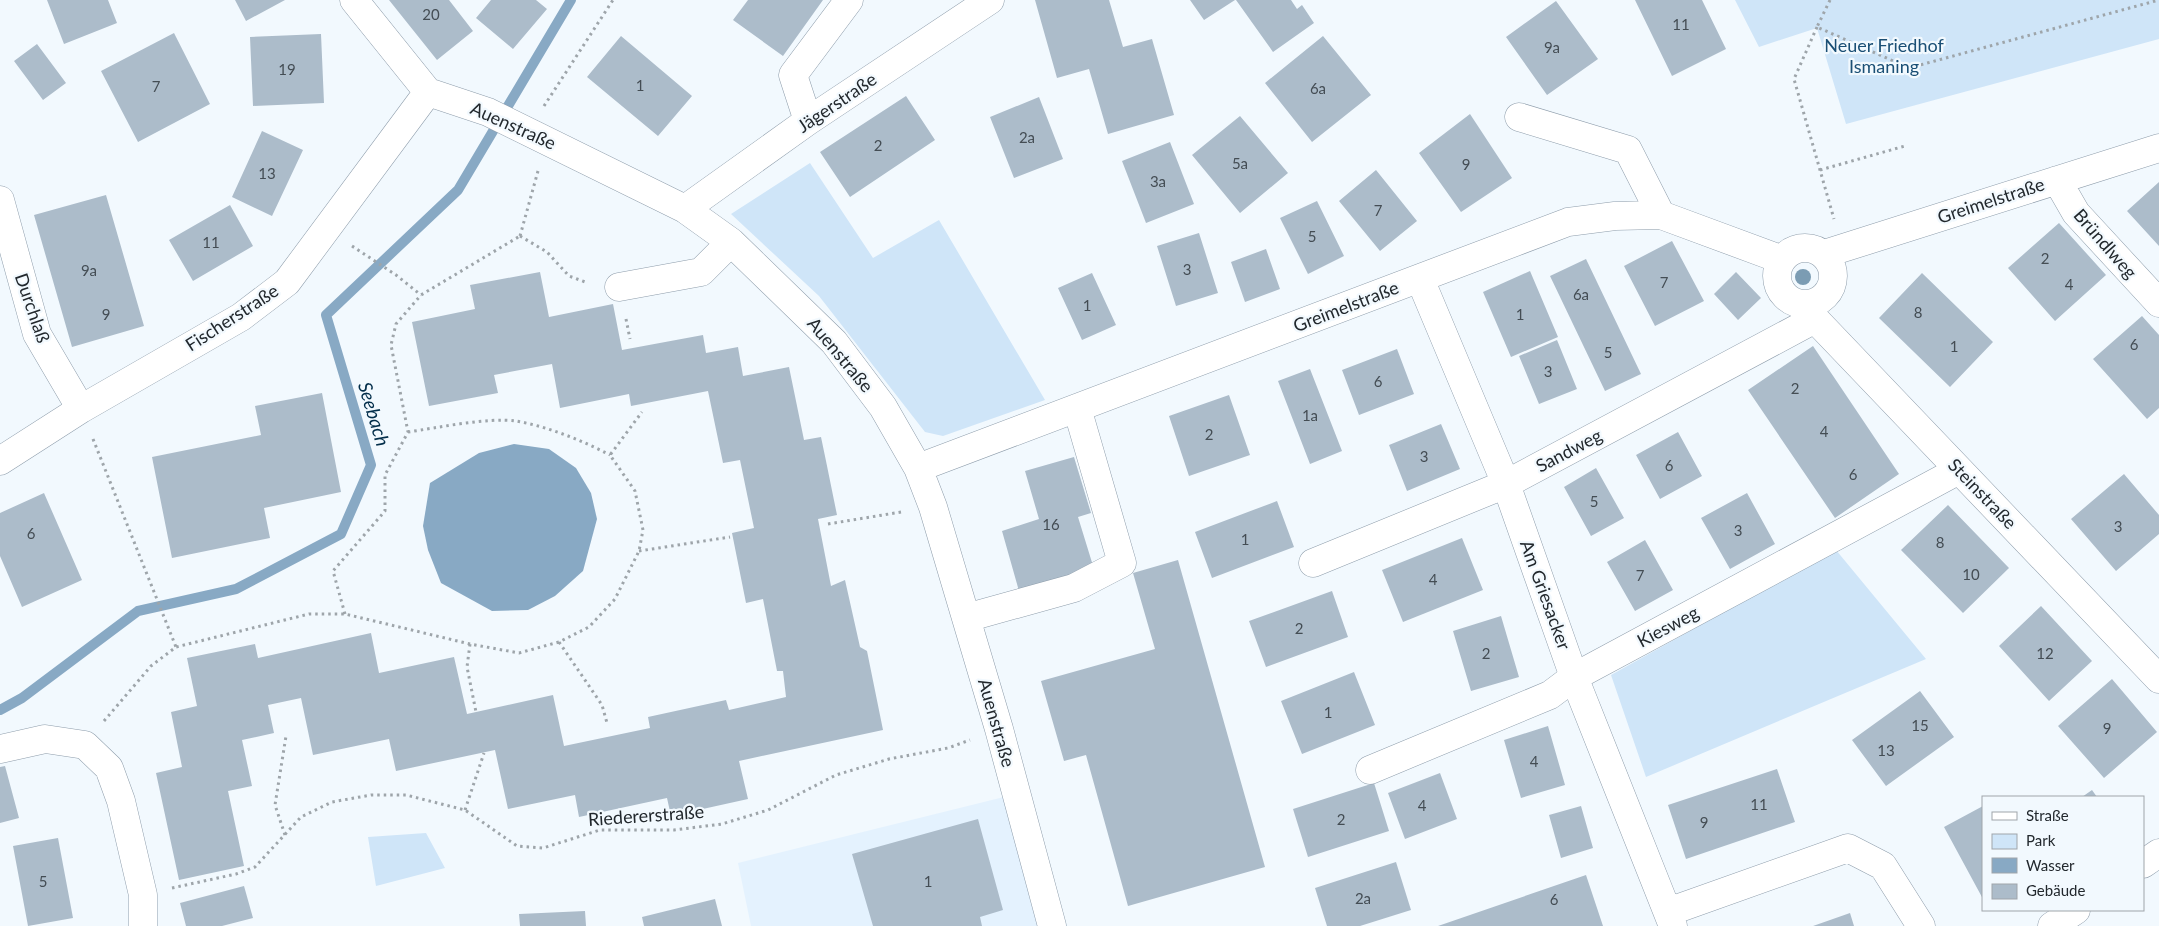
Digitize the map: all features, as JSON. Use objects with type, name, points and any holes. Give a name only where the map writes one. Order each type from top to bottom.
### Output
[{"type":"street","points":[[354,0],[428,92]]},
{"type":"street","points":[[808,122],[793,75],[849,0]]},
{"type":"street","name":"Jägerstraße","points":[[685,208],[808,122],[990,0]]},
{"type":"street","name":"Auenstraße","points":[[428,92],[488,112],[685,208],[731,242],[834,342],[883,407],[918,468],[933,507],[999,729],[1052,926]]},
{"type":"street","name":"Fischerstraße","points":[[0,461],[81,410],[241,317],[287,282],[428,92]]},
{"type":"street","points":[[1519,117],[1628,150],[1661,215]]},
{"type":"street","name":"Greimelstraße","points":[[1833,251],[2159,148]]},
{"type":"street","name":"Bründlweg","points":[[2057,180],[2076,213],[2159,304]]},
{"type":"street","name":"Durchlaß","points":[[0,200],[37,334],[81,410]]},
{"type":"street","name":"Greimelstraße","points":[[918,468],[1568,222],[1615,216],[1661,215],[1780,259]]},
{"type":"street","points":[[619,287],[701,272],[731,242]]},
{"type":"street","points":[[1810,247],[1833,251],[1831,288],[1812,312],[1782,294],[1777,276],[1780,259],[1794,249],[1810,247]]},
{"type":"street","name":"Am Griesacker","points":[[1420,279],[1506,484],[1574,677],[1670,919],[1848,848],[1883,866],[1920,926]]},
{"type":"street","name":"Steinstraße","points":[[1812,312],[1959,470],[2159,679]]},
{"type":"street","name":"Sandweg","points":[[1313,563],[1506,484],[1812,312]]},
{"type":"street","points":[[966,618],[1074,588],[1122,563],[1077,408]]},
{"type":"street","name":"Kiesweg","points":[[1370,770],[1550,695],[1574,677],[1959,470]]},
{"type":"street","points":[[0,749],[45,739],[85,745],[109,768],[122,801],[142,895],[143,926]]},
{"type":"street","points":[[2144,863],[2159,853]]},
{"type":"street","points":[[2052,926],[2074,911]]},
{"type":"path","points":[[345,614],[333,571],[385,511],[384,475],[408,432],[391,345],[396,324],[421,295],[520,236],[537,178],[539,161],[525,129],[544,106],[613,0]]},
{"type":"path","points":[[1830,0],[1794,80],[1820,170],[1833,251]]},
{"type":"path","points":[[1817,28],[1909,68],[2159,0]]},
{"type":"path","points":[[1820,170],[1905,146]]},
{"type":"path","points":[[520,236],[547,252],[569,276],[591,284],[619,287]]},
{"type":"path","points":[[370,258],[396,275],[421,295]]},
{"type":"path","points":[[81,410],[176,647]]},
{"type":"path","points":[[610,455],[642,412]]},
{"type":"path","points":[[85,745],[150,666],[176,647],[309,614],[345,614],[470,644],[518,653],[559,642],[589,627],[615,599],[639,550],[643,530],[635,492],[610,455],[585,442],[514,421],[473,423],[408,432]]},
{"type":"path","points":[[828,524],[933,507]]},
{"type":"path","points":[[639,550],[730,538]]},
{"type":"path","points":[[559,642],[602,705],[607,723]]},
{"type":"path","points":[[470,644],[467,667],[476,712]]},
{"type":"path","name":"Riedererstraße","points":[[142,895],[236,874],[255,867],[301,817],[332,802],[371,795],[406,795],[465,810],[517,846],[543,848],[600,830],[674,830],[722,824],[768,810],[836,774],[889,759],[948,748],[999,729]]},
{"type":"path","points":[[285,835],[275,806],[286,736]]},
{"type":"path","points":[[465,810],[484,753]]},
{"type":"shaded area","points":[[1024,792],[1067,926],[751,926],[738,863]]},
{"type":"green space","name":"Neuer Friedhof Ismaning","points":[[1735,0],[2159,0],[2159,39],[1846,124],[1817,28],[1759,47]]},
{"type":"green space","points":[[810,163],[873,258],[939,220],[1045,400],[943,436],[925,432],[819,296],[731,214]]},
{"type":"green space","points":[[1836,550],[1926,659],[1646,777],[1611,675]]},
{"type":"green space","points":[[426,833],[445,868],[376,886],[368,837]]},
{"type":"water","points":[[514,444],[549,449],[576,468],[591,493],[597,519],[583,571],[555,596],[528,610],[492,611],[441,583],[428,550],[423,526],[430,483],[479,453]]},
{"type":"building","points":[[47,0],[108,0],[117,23],[64,44]]},
{"type":"building","points":[[235,0],[285,0],[246,21]]},
{"type":"building","points":[[389,0],[449,0],[473,31],[437,60]]},
{"type":"building","points":[[491,0],[536,0],[547,9],[513,49],[476,18]]},
{"type":"building","points":[[748,0],[823,0],[783,56],[733,20]]},
{"type":"building","points":[[1035,0],[1109,0],[1123,47],[1152,39],[1174,115],[1108,134],[1089,69],[1057,78]]},
{"type":"building","points":[[1190,0],[1235,0],[1204,20]]},
{"type":"building","points":[[1236,0],[1291,0],[1297,9],[1302,5],[1314,23],[1273,52]]},
{"type":"building","points":[[1635,0],[1702,0],[1726,49],[1672,76]]},
{"type":"building","points":[[1556,1],[1598,59],[1547,95],[1506,37]]},
{"type":"building","points":[[174,33],[210,104],[138,142],[101,71]]},
{"type":"building","points":[[321,34],[324,103],[253,106],[250,37]]},
{"type":"building","points":[[621,36],[692,96],[658,136],[587,77]]},
{"type":"building","points":[[1323,36],[1371,95],[1312,142],[1265,83]]},
{"type":"building","points":[[37,44],[66,83],[43,100],[14,61]]},
{"type":"building","points":[[906,96],[935,140],[850,197],[820,152]]},
{"type":"building","points":[[1039,97],[1063,159],[1014,178],[990,117]]},
{"type":"building","points":[[1470,114],[1512,178],[1461,212],[1419,153]]},
{"type":"building","points":[[1240,116],[1288,173],[1240,213],[1192,155]]},
{"type":"building","points":[[262,131],[303,150],[272,216],[232,197]]},
{"type":"building","points":[[1170,142],[1194,204],[1146,223],[1122,161]]},
{"type":"building","points":[[1376,170],[1417,221],[1380,251],[1339,201]]},
{"type":"building","points":[[2159,182],[2159,246],[2127,211]]},
{"type":"building","points":[[106,195],[144,326],[72,347],[34,215]]},
{"type":"building","points":[[1317,201],[1344,256],[1308,274],[1280,218]]},
{"type":"building","points":[[230,205],[253,246],[193,281],[169,240]]},
{"type":"building","points":[[2059,223],[2106,275],[2055,321],[2008,268]]},
{"type":"building","points":[[1199,233],[1218,293],[1176,306],[1157,246]]},
{"type":"building","points":[[1672,241],[1704,301],[1655,326],[1624,266]]},
{"type":"building","points":[[1266,249],[1280,289],[1245,302],[1231,262]]},
{"type":"building","points":[[1586,259],[1641,374],[1605,391],[1550,276]]},
{"type":"building","points":[[1530,271],[1558,337],[1511,357],[1483,292]]},
{"type":"building","points":[[540,272],[549,317],[613,304],[622,350],[703,335],[706,353],[738,347],[743,376],[789,367],[804,440],[821,437],[837,515],[818,519],[831,586],[845,580],[860,647],[867,651],[883,730],[739,761],[748,799],[671,816],[667,798],[579,817],[575,795],[508,809],[495,750],[396,771],[389,739],[313,755],[301,698],[268,705],[274,733],[242,740],[252,786],[228,791],[244,866],[179,880],[156,773],[182,767],[171,712],[197,706],[187,658],[255,644],[258,658],[371,633],[379,673],[454,657],[467,714],[553,695],[564,746],[650,728],[648,717],[726,700],[729,710],[786,697],[783,671],[777,671],[763,599],[746,603],[732,533],[754,528],[740,460],[723,463],[708,391],[631,406],[629,394],[560,408],[552,364],[494,375],[498,393],[429,406],[412,322],[475,309],[470,285]]},
{"type":"building","points":[[1736,272],[1761,298],[1738,320],[1714,294]]},
{"type":"building","points":[[1092,273],[1116,325],[1082,340],[1058,288]]},
{"type":"building","points":[[1922,273],[1993,342],[1950,387],[1879,318]]},
{"type":"building","points":[[2142,316],[2159,335],[2159,408],[2147,419],[2093,359]]},
{"type":"building","points":[[1557,340],[1577,389],[1539,404],[1519,356]]},
{"type":"building","points":[[1813,346],[1899,474],[1835,518],[1748,390]]},
{"type":"building","points":[[1397,349],[1414,394],[1359,415],[1342,370]]},
{"type":"building","points":[[1310,369],[1342,451],[1310,464],[1278,381]]},
{"type":"building","points":[[322,393],[341,492],[264,508],[270,538],[172,558],[152,457],[261,435],[255,406]]},
{"type":"building","points":[[1229,395],[1250,455],[1189,476],[1169,416]]},
{"type":"building","points":[[1441,424],[1460,469],[1407,491],[1389,445]]},
{"type":"building","points":[[1678,432],[1702,476],[1660,499],[1636,455]]},
{"type":"building","points":[[1074,457],[1091,513],[1078,517],[1094,569],[1019,591],[1002,531],[1039,519],[1025,471]]},
{"type":"building","points":[[1596,468],[1624,518],[1591,536],[1564,487]]},
{"type":"building","points":[[2124,474],[2159,515],[2159,534],[2116,571],[2071,519]]},
{"type":"building","points":[[44,493],[82,580],[22,607],[0,556],[0,513]]},
{"type":"building","points":[[1747,493],[1775,544],[1730,569],[1701,518]]},
{"type":"building","points":[[1277,501],[1294,547],[1212,578],[1195,532]]},
{"type":"building","points":[[1948,505],[2009,568],[1963,613],[1901,550]]},
{"type":"building","points":[[1462,538],[1483,590],[1403,622],[1382,570]]},
{"type":"building","points":[[1645,540],[1673,590],[1635,611],[1607,562]]},
{"type":"building","points":[[1178,560],[1265,867],[1128,906],[1086,755],[1064,761],[1041,681],[1155,649],[1133,573]]},
{"type":"building","points":[[1332,591],[1348,637],[1266,667],[1249,621]]},
{"type":"building","points":[[2041,606],[2092,661],[2049,701],[1999,646]]},
{"type":"building","points":[[1501,616],[1519,677],[1471,691],[1453,631]]},
{"type":"building","points":[[1354,672],[1375,725],[1302,754],[1281,701]]},
{"type":"building","points":[[2112,679],[2157,732],[2104,778],[2058,726]]},
{"type":"building","points":[[1920,691],[1954,737],[1886,786],[1852,740]]},
{"type":"building","points":[[1548,726],[1565,785],[1521,798],[1504,740]]},
{"type":"building","points":[[5,766],[19,818],[0,823],[0,767]]},
{"type":"building","points":[[1777,769],[1795,822],[1686,859],[1668,805]]},
{"type":"building","points":[[1440,773],[1457,819],[1405,839],[1388,793]]},
{"type":"building","points":[[1374,783],[1389,831],[1308,857],[1293,809]]},
{"type":"building","points":[[2092,790],[2096,796],[2083,796]]},
{"type":"building","points":[[1581,806],[1593,848],[1561,858],[1549,815]]},
{"type":"building","points":[[1982,807],[1982,897],[1944,827]]},
{"type":"building","points":[[978,819],[1003,910],[980,917],[982,926],[873,926],[852,854]]},
{"type":"building","points":[[58,838],[73,918],[28,926],[13,846]]},
{"type":"building","points":[[1396,862],[1411,910],[1360,926],[1327,926],[1315,888]]},
{"type":"building","points":[[1586,875],[1603,926],[1438,926]]},
{"type":"building","points":[[244,886],[253,918],[222,926],[186,926],[180,903]]},
{"type":"building","points":[[715,899],[722,926],[644,926],[642,917]]},
{"type":"building","points":[[585,911],[586,926],[520,926],[519,914]]},
{"type":"building","points":[[1850,913],[1854,926],[1813,926]]},
{"type":"waterway","name":"Seebach","points":[[0,710],[22,698],[138,611],[236,589],[341,534],[371,465],[326,315],[458,190],[571,0]]}]
